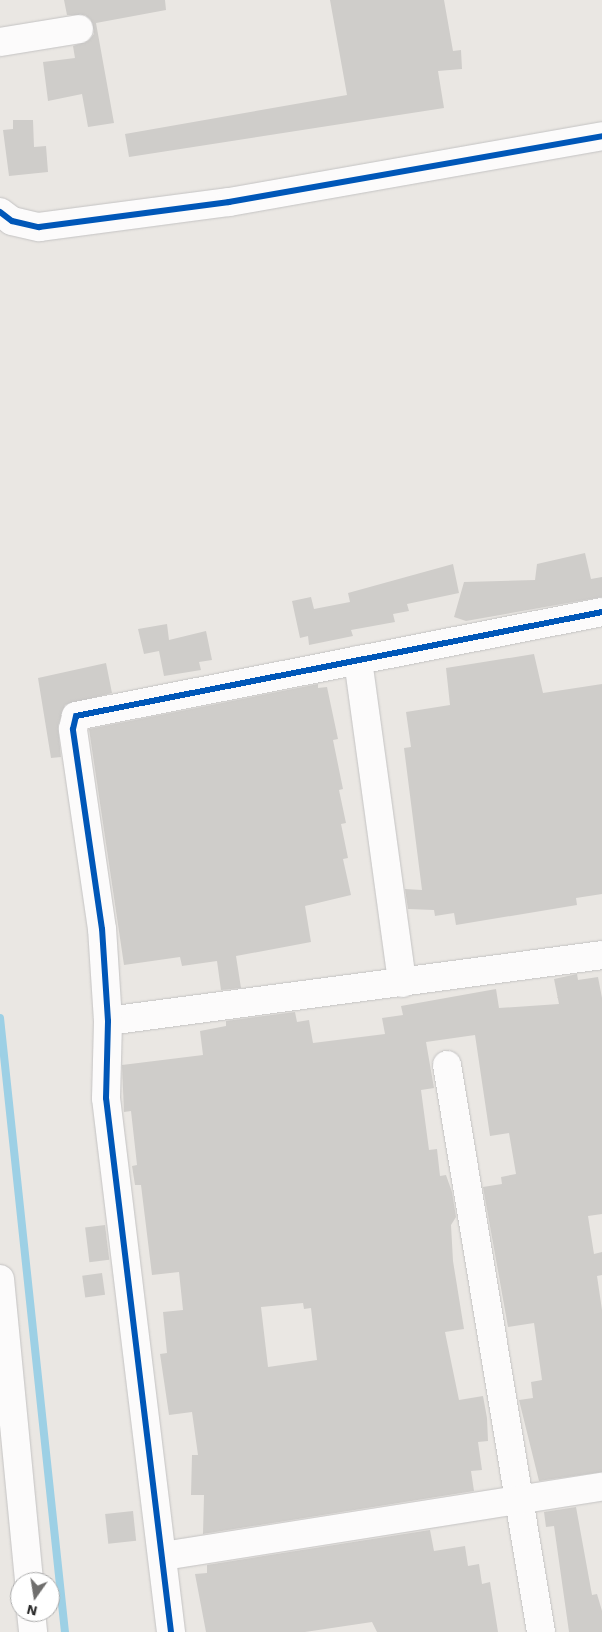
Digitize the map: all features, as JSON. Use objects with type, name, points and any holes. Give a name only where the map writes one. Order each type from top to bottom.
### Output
[{"type":"street","points":[[0,42],[79,29]]},
{"type":"street","points":[[0,212],[12,222],[39,227],[229,202],[602,136]]},
{"type":"street","points":[[171,1632],[164,1556],[106,1098],[108,1021],[102,929],[73,729],[76,716],[602,612]]},
{"type":"street","points":[[358,660],[402,983]]},
{"type":"street","points":[[108,1021],[602,955]]},
{"type":"street","points":[[447,1065],[541,1632]]},
{"type":"street","points":[[0,1279],[28,1572]]},
{"type":"street","points":[[164,1556],[602,1487]]},
{"type":"building","points":[[64,0],[165,0],[166,10],[96,23],[114,123],[88,127],[82,94],[48,101],[43,62],[75,58],[73,46],[88,41],[94,34],[91,20],[85,15],[67,15]]},
{"type":"building","points":[[330,0],[444,0],[453,51],[461,50],[462,69],[438,71],[444,108],[129,157],[125,134],[347,95]]},
{"type":"building","points":[[13,120],[33,120],[34,147],[46,146],[48,172],[9,176],[3,130],[13,129]]},
{"type":"building","points":[[585,553],[591,579],[602,577],[602,597],[466,621],[454,617],[464,582],[535,580],[537,564]]},
{"type":"building","points":[[453,564],[459,593],[407,604],[409,611],[393,614],[395,622],[351,630],[353,636],[309,645],[308,636],[300,638],[292,601],[311,597],[314,609],[350,602],[348,593]]},
{"type":"building","points":[[167,624],[169,640],[206,631],[212,660],[199,662],[201,670],[164,676],[159,651],[144,654],[138,629]]},
{"type":"building","points":[[534,654],[543,693],[602,684],[602,894],[576,898],[577,905],[456,925],[454,913],[435,916],[434,910],[408,909],[405,889],[422,890],[404,748],[411,747],[406,712],[450,705],[446,668]]},
{"type":"building","points":[[106,663],[112,693],[65,705],[58,726],[61,757],[51,758],[38,678]]},
{"type":"building","points":[[318,684],[318,688],[327,687],[338,739],[333,740],[343,789],[339,790],[346,823],[341,824],[348,858],[343,859],[351,895],[305,906],[311,942],[236,956],[241,988],[221,990],[217,961],[182,966],[180,957],[124,965],[89,729]]},
{"type":"building","points":[[577,974],[578,980],[598,977],[602,998],[602,1214],[588,1216],[594,1254],[602,1252],[602,1275],[597,1276],[602,1310],[602,1472],[539,1481],[519,1400],[533,1398],[531,1382],[542,1380],[534,1323],[508,1327],[483,1187],[502,1184],[501,1177],[516,1174],[509,1133],[490,1136],[475,1035],[426,1042],[434,1088],[421,1090],[429,1150],[437,1149],[440,1176],[446,1175],[452,1192],[456,1217],[451,1225],[453,1261],[464,1329],[445,1332],[459,1400],[483,1396],[487,1418],[488,1441],[478,1442],[482,1470],[471,1471],[474,1491],[203,1534],[204,1495],[191,1495],[192,1455],[198,1455],[192,1412],[169,1415],[160,1354],[167,1353],[163,1312],[183,1310],[179,1272],[152,1275],[141,1185],[135,1185],[132,1166],[137,1165],[131,1111],[124,1112],[122,1065],[203,1055],[200,1031],[226,1026],[226,1021],[295,1012],[297,1022],[309,1020],[313,1043],[385,1034],[382,1018],[403,1015],[401,1006],[496,989],[499,1008],[559,1004],[554,979]],"holes":[[[303,1303],[304,1309],[311,1308],[317,1360],[268,1367],[261,1307]]]},
{"type":"building","points":[[105,1225],[109,1260],[89,1262],[85,1227]]},
{"type":"building","points":[[102,1273],[105,1295],[85,1298],[82,1276]]},
{"type":"building","points":[[576,1507],[592,1595],[597,1594],[602,1611],[602,1632],[569,1632],[554,1526],[546,1527],[544,1512]]},
{"type":"building","points":[[133,1511],[136,1541],[108,1544],[105,1514]]},
{"type":"building","points":[[430,1530],[434,1551],[465,1546],[468,1566],[479,1564],[482,1584],[490,1582],[498,1632],[377,1632],[372,1622],[305,1632],[206,1632],[195,1574],[207,1573],[207,1565]]},
{"type":"waterway","points":[[0,1018],[65,1632]]},
{"type":"cycle path","points":[[0,212],[12,221],[39,227],[229,202],[602,136]]},
{"type":"cycle path","points":[[171,1632],[106,1098],[108,1021],[102,929],[73,729],[76,716],[602,612]]}]
